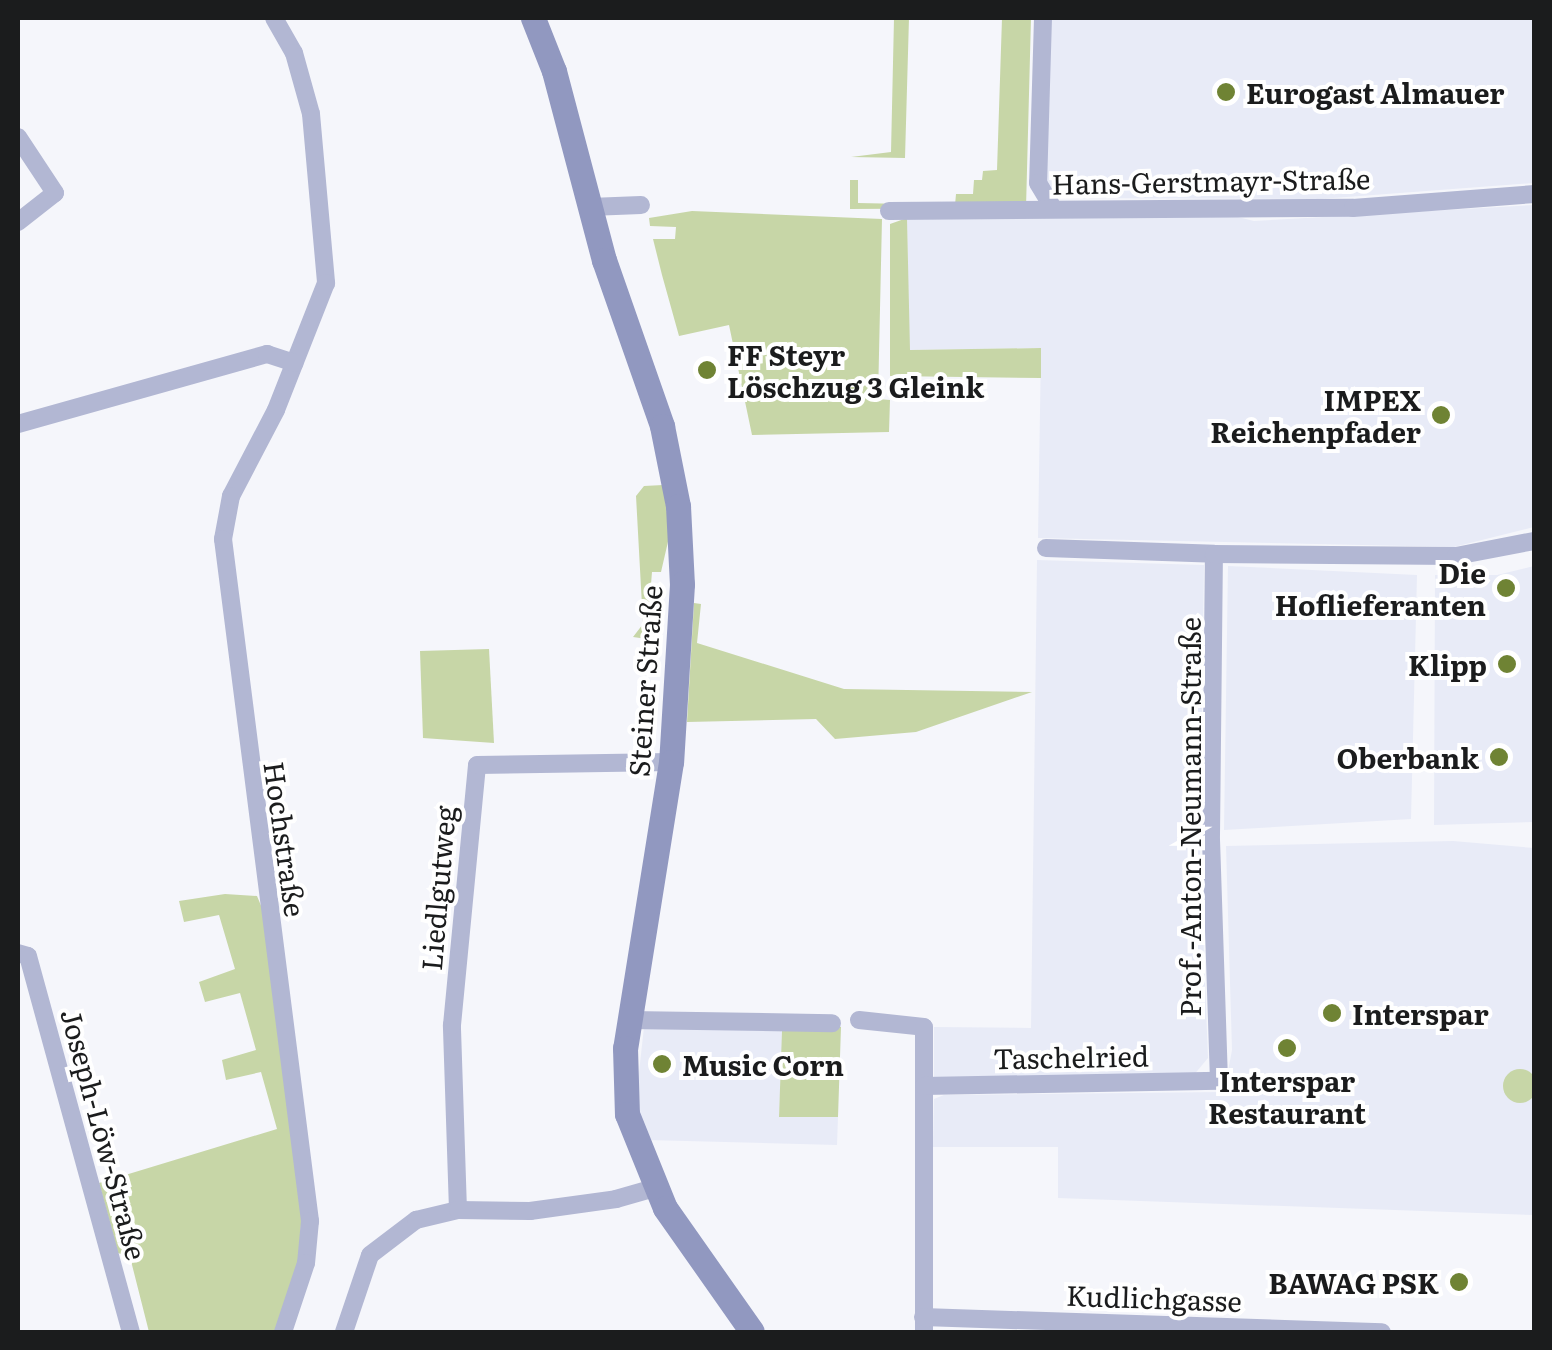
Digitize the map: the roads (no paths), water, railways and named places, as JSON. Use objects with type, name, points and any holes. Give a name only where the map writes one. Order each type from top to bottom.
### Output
[{"type":"street","name":"Hochstraße","points":[[274,18],[294,53],[311,114],[327,276],[296,363],[232,496],[223,539],[310,1221],[306,1264],[283,1332]]},
{"type":"street","name":"Steiner Straße","points":[[533,18],[662,426],[678,506],[682,584],[671,762],[630,1020],[627,1114],[654,1188],[752,1332]]},
{"type":"street","points":[[1043,18],[1038,183],[1053,208]]},
{"type":"street","points":[[18,137],[55,193],[18,222]]},
{"type":"street","name":"Hans-Gerstmayr-Straße","points":[[889,212],[1353,208],[1534,194]]},
{"type":"street","points":[[590,208],[641,204]]},
{"type":"street","points":[[18,424],[267,354],[296,363]]},
{"type":"street","points":[[1046,548],[1456,556],[1534,541]]},
{"type":"street","name":"Prof.-Anton-Neumann-Straße","points":[[1214,554],[1211,835],[1220,1081]]},
{"type":"street","name":"Liedlgutweg","points":[[458,1210],[452,1026],[476,767],[671,762]]},
{"type":"street","name":"Joseph-Löw-Straße","points":[[22,952],[131,1332]]},
{"type":"street","points":[[630,1020],[832,1022]]},
{"type":"street","points":[[859,1020],[922,1023],[923,1325]]},
{"type":"street","name":"Taschelried","points":[[924,1086],[1220,1081]]},
{"type":"street","points":[[344,1332],[378,1246],[416,1220],[458,1210],[530,1211],[631,1197],[654,1188]]},
{"type":"street","name":"Kudlichgasse","points":[[923,1325],[1382,1332]]},
{"type":"place","name":"Eurogast Almauer","points":[[1226,92]]},
{"type":"place","name":"FF Steyr Löschzug 3 Gleink","points":[[707,370]]},
{"type":"place","name":"IMPEX Reichenpfader","points":[[1441,415]]},
{"type":"place","name":"Die Hoflieferanten","points":[[1506,588]]},
{"type":"place","name":"Klipp","points":[[1507,664]]},
{"type":"place","name":"Oberbank","points":[[1499,757]]},
{"type":"place","name":"Interspar","points":[[1332,1013]]},
{"type":"place","name":"Interspar Restaurant","points":[[1287,1048]]},
{"type":"place","name":"Music Corn","points":[[662,1064]]},
{"type":"place","name":"BAWAG PSK","points":[[1459,1282]]}]
